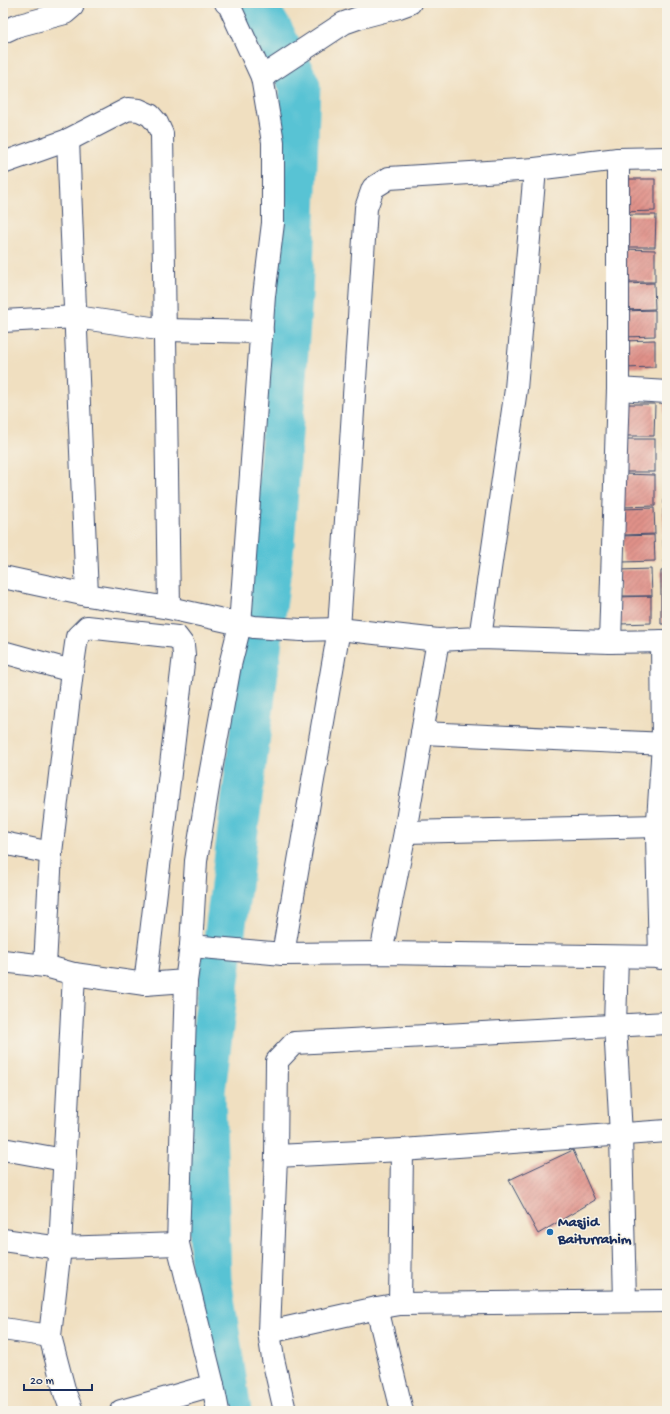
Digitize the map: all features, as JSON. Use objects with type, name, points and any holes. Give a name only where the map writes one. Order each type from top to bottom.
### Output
[{"type":"street","points":[[3,32],[16,26],[65,13],[72,7],[72,3]]},
{"type":"street","points":[[218,1411],[178,1244],[186,981],[200,946],[198,854],[209,781],[230,665],[247,626],[264,296],[273,223],[273,142],[269,72],[226,3]]},
{"type":"street","points":[[269,72],[344,23],[361,17],[400,8],[410,3]]},
{"type":"street","points":[[3,162],[68,140],[128,109],[140,110],[150,115],[157,123],[162,134],[169,608]]},
{"type":"street","points":[[68,140],[87,596]]},
{"type":"street","points":[[274,952],[339,629],[366,208],[373,188],[389,178],[535,169],[618,159],[667,158]]},
{"type":"street","points":[[610,642],[618,389],[618,159]]},
{"type":"street","points":[[480,638],[516,389],[535,169]]},
{"type":"street","points":[[3,321],[76,317],[165,330],[262,332]]},
{"type":"street","points":[[618,389],[667,392]]},
{"type":"street","points":[[3,577],[87,596],[169,608],[247,626],[301,630],[339,629],[438,640],[480,638],[610,642],[664,641],[665,744],[661,833],[664,958],[274,952],[200,946]]},
{"type":"street","points":[[45,966],[51,853],[77,637],[88,627],[177,637],[183,645],[184,655],[145,984]]},
{"type":"street","points":[[380,953],[405,832],[438,640]]},
{"type":"street","points":[[3,652],[72,671]]},
{"type":"street","points":[[422,733],[665,744]]},
{"type":"street","points":[[405,832],[661,833]]},
{"type":"street","points":[[3,843],[51,853]]},
{"type":"street","points":[[617,957],[615,1025],[621,1134],[625,1301]]},
{"type":"street","points":[[3,961],[45,966],[74,974],[145,984],[186,981]]},
{"type":"street","points":[[72,1411],[65,1394],[50,1336],[60,1248],[74,974]]},
{"type":"street","points":[[286,1411],[273,1359],[269,1332],[276,1156],[277,1061],[294,1043],[667,1023]]},
{"type":"street","points":[[276,1156],[402,1150],[667,1131]]},
{"type":"street","points":[[3,1149],[64,1160]]},
{"type":"street","points":[[400,1304],[402,1150]]},
{"type":"street","points":[[3,1240],[60,1248],[178,1244]]},
{"type":"street","points":[[269,1332],[400,1304],[667,1301]]},
{"type":"street","points":[[377,1308],[402,1411]]},
{"type":"street","points":[[3,1329],[50,1336]]},
{"type":"street","points":[[121,1411],[213,1385]]},
{"type":"building","points":[[623,179],[655,179],[655,211],[623,212]]},
{"type":"building","points":[[624,215],[656,215],[655,247],[624,247]]},
{"type":"building","points":[[624,249],[655,250],[655,282],[623,282]]},
{"type":"building","points":[[654,283],[655,309],[623,310],[623,284]]},
{"type":"building","points":[[655,310],[655,336],[623,337],[622,311]]},
{"type":"building","points":[[655,340],[655,367],[624,368],[623,341]]},
{"type":"building","points":[[623,404],[655,404],[654,436],[623,436]]},
{"type":"building","points":[[664,404],[667,404],[667,437],[664,437]]},
{"type":"building","points":[[624,439],[655,439],[655,472],[624,472]]},
{"type":"building","points":[[665,440],[667,440],[667,472],[665,473]]},
{"type":"building","points":[[623,474],[655,475],[655,506],[623,507]]},
{"type":"building","points":[[664,475],[667,475],[667,507],[664,507]]},
{"type":"building","points":[[654,508],[655,534],[623,535],[622,509]]},
{"type":"building","points":[[663,509],[667,509],[667,535],[664,535]]},
{"type":"building","points":[[654,535],[655,561],[623,562],[622,536]]},
{"type":"building","points":[[663,536],[667,536],[667,562],[664,562]]},
{"type":"building","points":[[651,569],[652,596],[620,596],[619,570]]},
{"type":"building","points":[[667,570],[667,624],[661,624],[661,571]]},
{"type":"building","points":[[651,596],[651,623],[620,624],[619,597]]},
{"type":"building","points":[[573,1150],[595,1200],[538,1234],[509,1180]]},
{"type":"waterway","points":[[231,1411],[211,1279],[205,1091],[274,545],[292,296],[300,86],[274,34],[255,3]]},
{"type":"place","name":"Masjid Baiturrahim","points":[[550,1232]]}]
